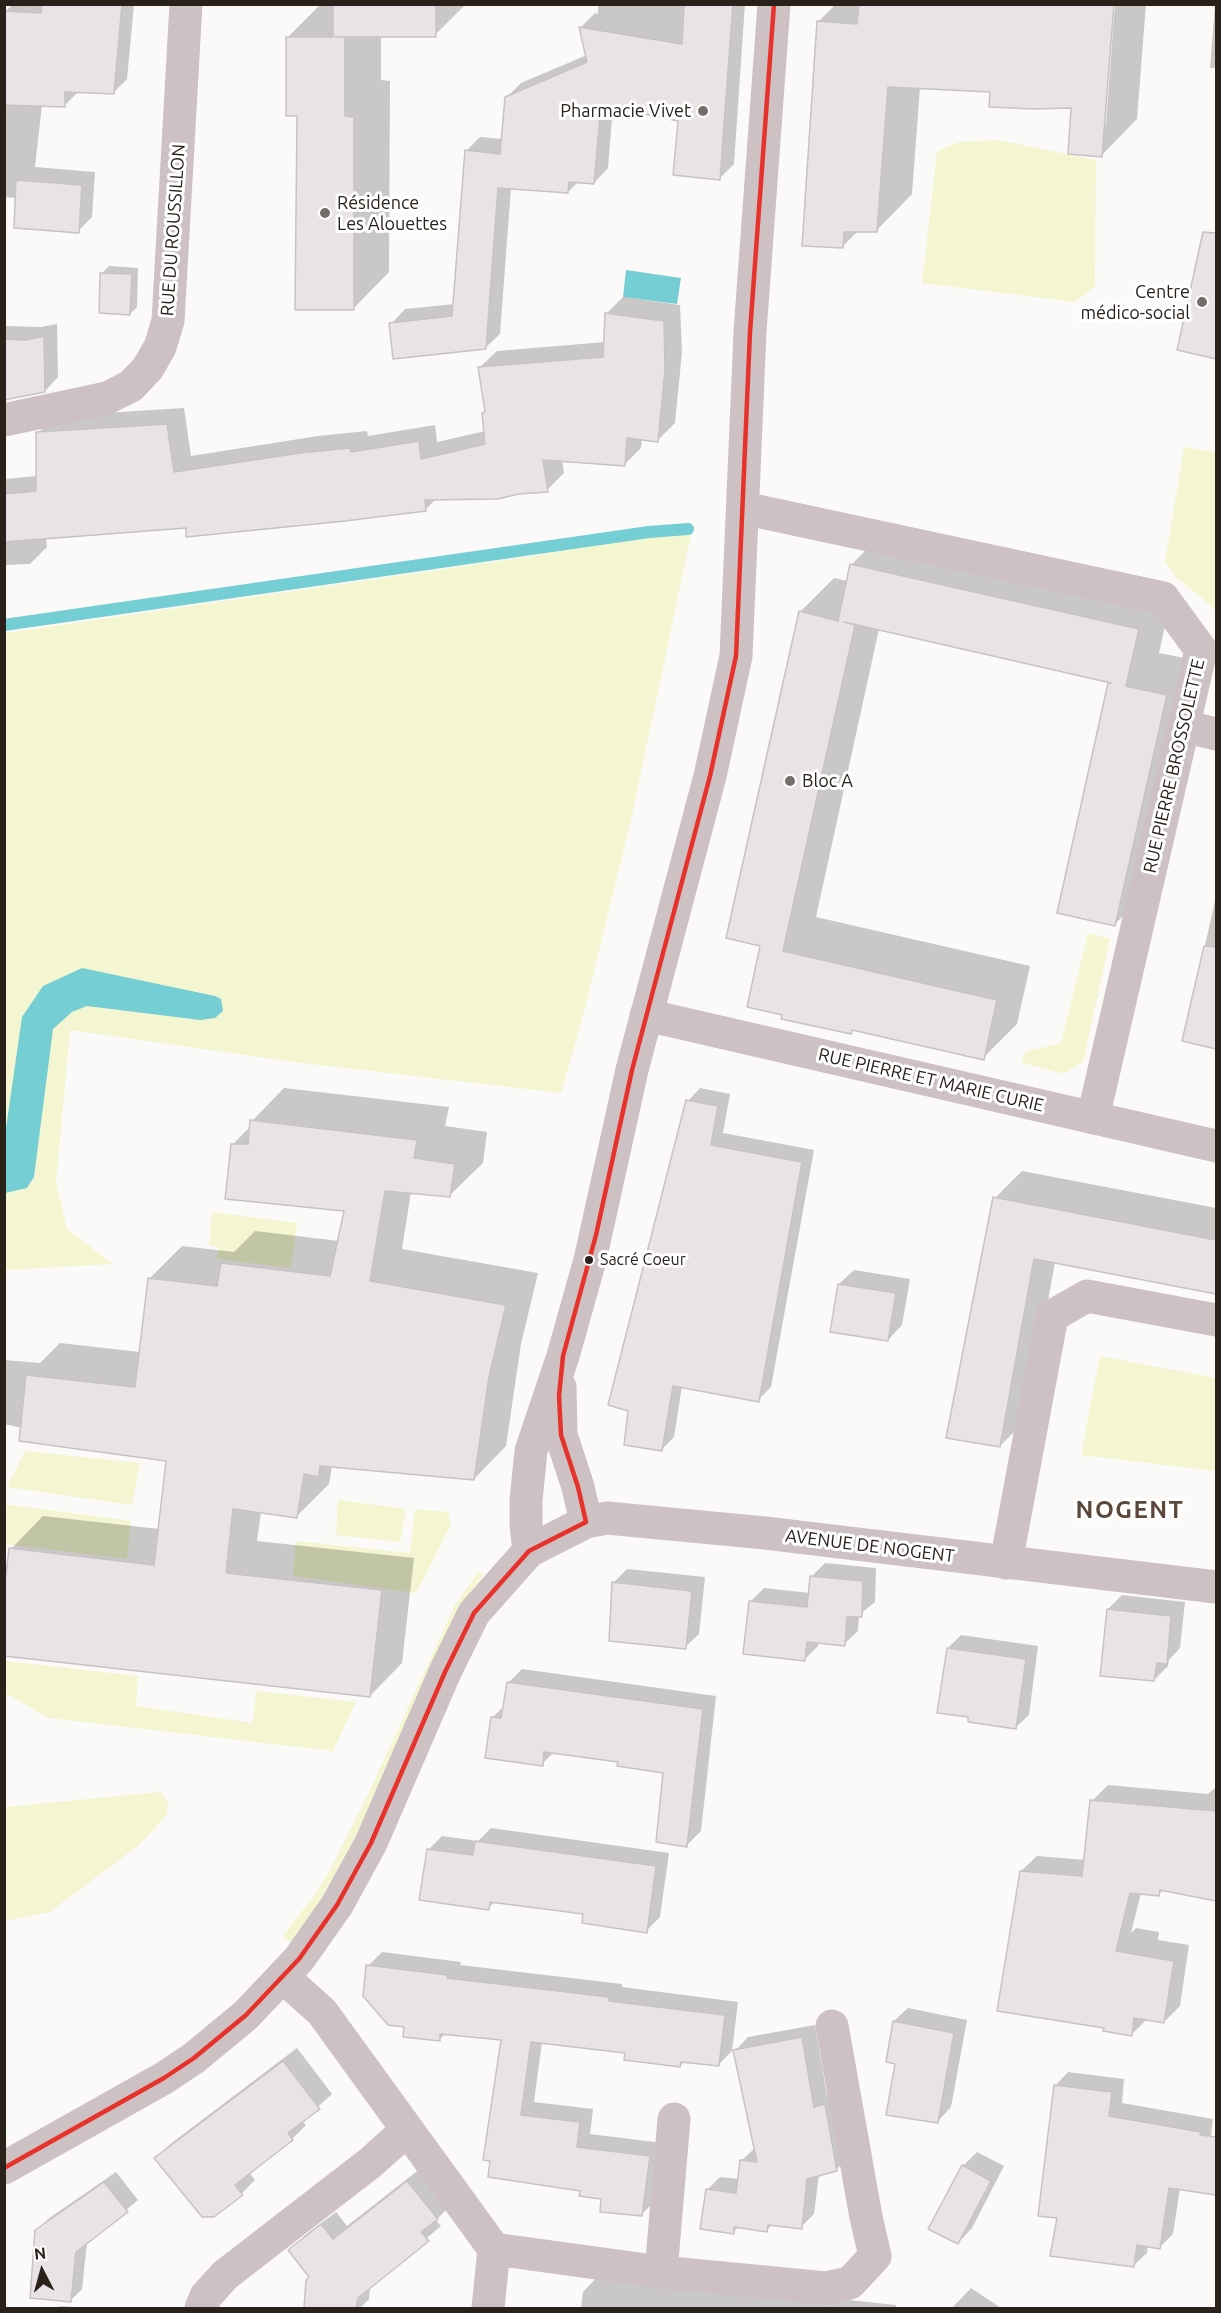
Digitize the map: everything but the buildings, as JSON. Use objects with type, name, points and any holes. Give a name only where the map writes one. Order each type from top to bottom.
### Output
[{"type":"street","name":"RUE DU ROUSSILLON","points":[[4,420],[107,398],[131,386],[148,368],[160,347],[168,321],[186,4]]},
{"type":"street","points":[[5,2168],[164,2078],[194,2058],[246,2015],[299,1959],[337,1905],[371,1844],[445,1672],[474,1614],[529,1551],[526,1500],[531,1451],[563,1356],[590,1260],[646,1015],[710,776],[735,656],[750,332],[774,4]]},
{"type":"street","name":"RUE PIERRE BROSSOLETTE","points":[[743,508],[1163,598],[1201,650],[1093,1119]]},
{"type":"street","points":[[1184,726],[1216,734]]},
{"type":"street","name":"RUE PIERRE ET MARIE CURIE","points":[[646,1015],[1216,1146]]},
{"type":"street","points":[[1006,1563],[1052,1316],[1087,1296],[1216,1320]]},
{"type":"street","points":[[563,1356],[559,1396],[561,1435],[578,1487],[586,1522]]},
{"type":"street","name":"AVENUE DE NOGENT","points":[[529,1551],[586,1522],[606,1518],[848,1542],[1216,1587]]},
{"type":"street","points":[[283,1977],[322,2012],[494,2249],[488,2308]]},
{"type":"street","points":[[494,2249],[661,2272],[826,2288],[850,2283],[875,2256],[831,2026]]},
{"type":"street","points":[[661,2272],[674,2119]]},
{"type":"street","points":[[201,2308],[206,2296],[225,2275],[370,2163],[407,2130]]},
{"type":"green space","points":[[998,140],[1096,160],[1095,286],[1075,302],[922,283],[937,151],[960,142]]},
{"type":"green space","points":[[1184,447],[1216,452],[1216,610],[1176,577],[1165,562]]},
{"type":"green space","points":[[659,534],[691,534],[631,820],[581,1024],[561,1093],[302,1063],[70,1030],[56,1182],[67,1229],[113,1264],[5,1270],[5,633],[533,556]]},
{"type":"green space","points":[[1088,933],[1110,939],[1083,1062],[1066,1072],[1059,1073],[1021,1062],[1025,1052],[1061,1043]]},
{"type":"green space","points":[[212,1212],[297,1223],[291,1268],[217,1259],[219,1247],[209,1245]]},
{"type":"green space","points":[[1100,1356],[1216,1378],[1215,1471],[1081,1455]]},
{"type":"green space","points":[[25,1451],[140,1463],[132,1505],[7,1487]]},
{"type":"green space","points":[[338,1500],[406,1509],[400,1542],[336,1535]]},
{"type":"green space","points":[[5,1504],[131,1521],[127,1559],[5,1544]]},
{"type":"green space","points":[[415,1509],[448,1512],[451,1524],[416,1593],[293,1576],[296,1541],[410,1553]]},
{"type":"green space","points":[[479,1571],[483,1575],[463,1602],[347,1856],[309,1918],[291,1942],[282,1937],[313,1897],[330,1870],[371,1788],[455,1605]]},
{"type":"green space","points":[[5,1661],[138,1676],[136,1706],[253,1723],[256,1691],[356,1702],[333,1751],[49,1718],[5,1693]]},
{"type":"green space","points":[[160,1792],[168,1802],[167,1815],[138,1846],[50,1912],[5,1921],[5,1807]]},
{"type":"water","points":[[626,270],[681,278],[677,304],[623,297]]},
{"type":"water","points":[[82,968],[215,996],[221,999],[223,1011],[215,1018],[200,1020],[87,1006],[72,1012],[53,1029],[34,1177],[27,1188],[5,1193],[5,1135],[22,1017],[43,986]]},
{"type":"waterway","points":[[4,625],[649,532],[688,529]]},
{"type":"transit line","points":[[4,2168],[164,2078],[194,2058],[246,2015],[299,1959],[337,1905],[371,1843],[445,1672],[474,1613],[529,1551],[586,1522],[578,1487],[561,1435],[559,1396],[563,1356],[596,1235],[632,1070],[710,776],[736,656],[750,332],[774,4]]},
{"type":"place","name":"Pharmacie Vivet","points":[[703,111]]},
{"type":"place","name":"Résidence Les Alouettes","points":[[325,213]]},
{"type":"place","name":"Centre médico-social","points":[[1202,302]]},
{"type":"place","name":"Bloc A","points":[[790,781]]},
{"type":"place","name":"Sacré Coeur","points":[[589,1260]]},
{"type":"district","name":"NOGENT","points":[[1130,1510]]}]
